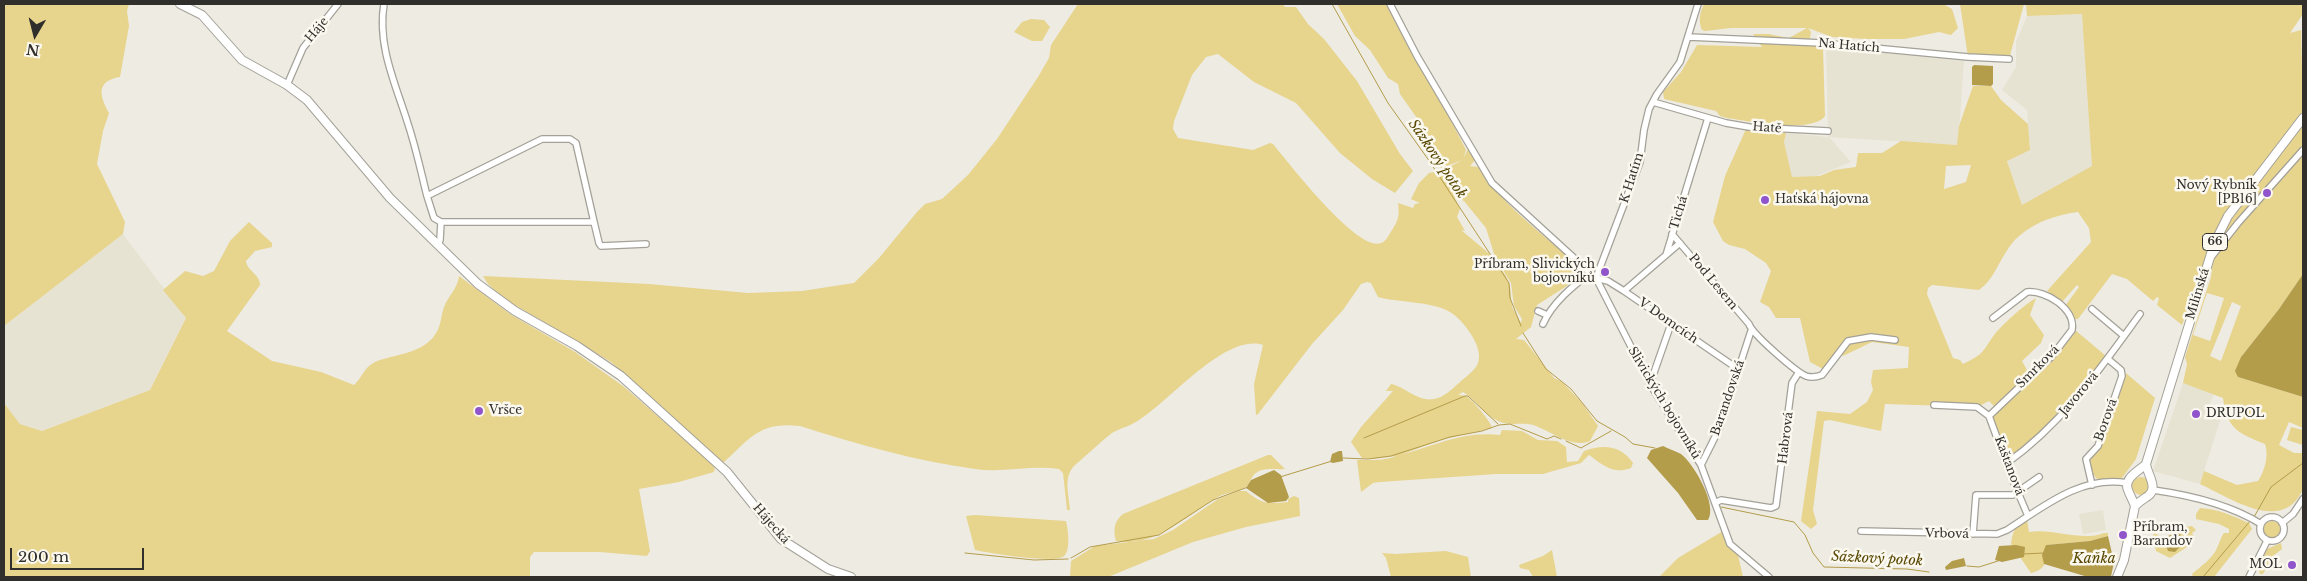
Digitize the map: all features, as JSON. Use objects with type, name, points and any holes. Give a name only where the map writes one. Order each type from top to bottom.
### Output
[{"type":"main road","name":"Hájecká","points":[[180,4],[202,15],[242,60],[288,85],[306,100],[390,198],[496,298],[577,346],[621,376],[727,472],[781,539],[828,569],[850,577]]},
{"type":"main road","name":"Milínská","points":[[2153,490],[2152,482],[2147,475],[2146,464],[2209,260],[2221,228],[2228,216],[2303,118]]},
{"type":"main road","name":"Milínská","points":[[2127,483],[2131,476],[2146,464]]},
{"type":"main road","points":[[2137,473],[2147,475]]},
{"type":"main road","points":[[2117,577],[2124,560],[2135,506],[2127,483]]},
{"type":"main road","points":[[2135,506],[2153,490]]},
{"type":"main road","points":[[2132,496],[2141,499]]},
{"type":"street","name":"Háje","points":[[288,85],[303,48],[338,4]]},
{"type":"street","points":[[384,4],[382,28],[388,63],[409,126],[434,218],[441,222],[594,222]]},
{"type":"street","name":"Slivických bojovníků","points":[[1390,4],[1417,56],[1492,182],[1596,278],[1650,384],[1701,465],[1723,529],[1734,549],[1769,577]]},
{"type":"street","name":"K Hatím","points":[[1596,278],[1640,162],[1645,124],[1653,102],[1680,62],[1698,4]]},
{"type":"street","name":"Na Hatích","points":[[1689,37],[1822,43],[1968,57],[2009,59]]},
{"type":"street","points":[[1653,102],[1669,105],[1708,118]]},
{"type":"street","name":"Hatě","points":[[1708,118],[1749,127],[1828,131]]},
{"type":"street","name":"Tichá","points":[[1666,254],[1708,118]]},
{"type":"street","points":[[427,196],[542,139],[570,140],[576,143],[599,243],[602,246],[646,244]]},
{"type":"street","points":[[2209,260],[2222,242],[2303,150]]},
{"type":"street","points":[[438,245],[441,222]]},
{"type":"street","name":"Pod Lesem","points":[[1672,234],[1749,324],[1751,330],[1799,372]]},
{"type":"street","points":[[1624,291],[1680,243]]},
{"type":"street","points":[[1543,324],[1547,315],[1576,283],[1591,272]]},
{"type":"street","name":"V Domcích","points":[[1596,278],[1608,281],[1624,291],[1738,369]]},
{"type":"street","name":"Smrková","points":[[1989,416],[2052,356],[2072,330],[2072,319],[2062,306],[2050,298],[2031,291],[2027,292],[1993,318]]},
{"type":"street","points":[[2092,309],[2124,336]]},
{"type":"street","points":[[1538,311],[1547,315]]},
{"type":"street","name":"Javorová","points":[[2007,463],[2042,436],[2108,359],[2140,314]]},
{"type":"street","points":[[1650,384],[1671,324]]},
{"type":"street","name":"Barandovská","points":[[1701,465],[1718,429],[1751,330]]},
{"type":"street","points":[[1799,372],[1810,377],[1822,375],[1848,341],[1871,337],[1895,340]]},
{"type":"street","name":"Borová","points":[[2092,485],[2086,459],[2098,446],[2122,376],[2122,370],[2108,359]]},
{"type":"street","name":"Habrová","points":[[1715,503],[1721,500],[1771,508],[1776,506],[1792,383],[1799,372]]},
{"type":"street","points":[[1934,405],[1976,407],[1989,416]]},
{"type":"street","name":"Kaštanová","points":[[1989,416],[2028,516]]},
{"type":"street","points":[[1972,534],[1976,495],[2013,495],[2039,477]]},
{"type":"street","name":"Vrbová","points":[[1861,531],[1972,534],[2002,532],[2059,497],[2092,485],[2114,482],[2127,483]]},
{"type":"street","points":[[2153,490],[2215,504],[2248,516],[2258,522],[2260,534],[2267,541],[2274,542],[2280,539],[2284,531],[2282,523],[2273,517],[2258,522]]},
{"type":"street","points":[[2282,523],[2303,499]]},
{"type":"street","points":[[2249,577],[2267,541]]},
{"type":"shaded area","points":[[4,4],[129,4],[127,11],[129,26],[120,77],[112,79],[103,85],[103,100],[109,113],[103,131],[97,164],[125,222],[123,234],[4,326]]},
{"type":"shaded area","points":[[1078,4],[1283,4],[1285,7],[1296,7],[1308,24],[1324,39],[1357,81],[1400,154],[1413,171],[1395,193],[1372,179],[1340,153],[1296,103],[1254,82],[1218,54],[1206,57],[1192,75],[1174,121],[1173,129],[1178,138],[1253,150],[1270,143],[1273,144],[1308,186],[1341,221],[1370,242],[1381,243],[1387,239],[1396,223],[1399,213],[1398,203],[1413,208],[1415,204],[1420,203],[1411,199],[1419,183],[1429,173],[1444,170],[1462,160],[1442,168],[1433,163],[1419,121],[1400,94],[1398,84],[1388,78],[1370,50],[1355,36],[1337,4],[1386,4],[1466,150],[1463,159],[1468,149],[1476,159],[1470,166],[1478,167],[1515,210],[1587,273],[1537,305],[1531,327],[1516,339],[1524,340],[1554,378],[1562,382],[1582,403],[1598,426],[1590,441],[1577,443],[1531,425],[1507,424],[1498,421],[1488,415],[1463,392],[1458,395],[1466,396],[1473,402],[1492,428],[1441,440],[1400,455],[1461,437],[1486,434],[1500,435],[1502,430],[1522,431],[1538,440],[1557,441],[1566,447],[1567,462],[1578,461],[1584,451],[1605,447],[1617,449],[1628,457],[1633,463],[1631,468],[1613,470],[1589,455],[1581,463],[1543,474],[1496,474],[1380,482],[1373,483],[1361,492],[1357,460],[1382,459],[1396,456],[1372,459],[1362,458],[1351,442],[1361,427],[1393,391],[1386,391],[1391,384],[1422,398],[1441,397],[1477,366],[1479,357],[1476,343],[1472,336],[1463,323],[1453,314],[1427,304],[1378,297],[1371,283],[1367,282],[1361,284],[1343,310],[1312,344],[1258,414],[1256,415],[1254,384],[1263,345],[1248,344],[1232,349],[1215,359],[1136,422],[1112,433],[1074,466],[1068,481],[1070,510],[1067,510],[1063,473],[1059,469],[986,470],[953,466],[887,451],[800,426],[786,425],[765,429],[749,439],[723,463],[611,362],[503,298],[488,284],[483,276],[649,284],[748,293],[802,291],[854,283],[879,258],[925,204],[942,199],[968,175],[997,139],[1038,77],[1049,58],[1051,45]],"holes":[[[1454,196],[1464,201],[1486,228],[1495,257],[1511,283],[1514,306],[1522,319],[1521,323],[1512,307],[1510,286],[1506,276],[1491,255],[1461,230],[1465,231],[1457,217],[1460,209]]]},
{"type":"shaded area","points":[[1704,4],[1943,4],[1952,9],[1958,28],[1951,35],[1939,32],[1904,39],[1866,39],[1832,37],[1808,28],[1811,32],[1809,45],[1823,47],[1825,116],[1818,121],[1807,124],[1779,125],[1727,118],[1720,116],[1716,111],[1664,99],[1663,92],[1681,72],[1697,45],[1762,47],[1753,34],[1768,34],[1789,38],[1807,28],[1731,28],[1705,31],[1702,30],[1700,20]]},
{"type":"shaded area","points":[[1960,4],[2024,4],[2009,59],[1968,57]]},
{"type":"shaded area","points":[[2026,4],[2303,4],[2303,14],[2290,33],[2301,30],[2303,111],[2218,226],[2182,325],[2157,305],[2159,298],[2157,297],[2153,301],[2127,279],[2112,274],[2078,319],[2075,319],[2065,306],[2079,287],[2077,285],[2062,302],[2047,291],[2091,242],[2089,228],[2078,212],[2057,216],[2028,229],[2012,243],[1991,278],[1979,290],[1932,285],[1928,288],[1927,294],[1953,358],[1960,360],[1963,364],[1981,353],[2006,322],[2036,298],[2030,315],[2044,335],[2041,343],[2022,361],[2027,370],[2012,391],[1994,406],[1989,401],[1977,407],[1885,404],[1881,431],[1830,420],[1824,421],[1813,510],[1817,524],[1811,529],[1801,521],[1817,411],[1850,414],[1867,402],[1873,390],[1871,382],[1873,370],[1908,368],[1909,347],[1872,342],[1837,357],[1825,370],[1810,362],[1800,318],[1776,318],[1769,307],[1760,302],[1771,271],[1766,263],[1745,249],[1729,245],[1723,241],[1713,222],[1725,176],[1746,129],[1786,133],[1784,142],[1792,177],[1820,176],[1834,170],[1856,167],[1858,153],[1882,153],[1901,141],[1957,145],[1959,126],[1973,86],[1991,86],[2001,100],[2028,124],[2030,150],[2007,161],[2022,205],[2092,166],[2082,14],[2027,16]],"holes":[[[1971,165],[1966,182],[1944,189],[1946,166]]]},
{"type":"shaded area","points":[[2082,14],[2093,166],[2022,205],[2007,160],[2030,150],[2027,110],[2002,90],[2016,67],[2016,42],[2027,16]]},
{"type":"shaded area","points":[[1031,19],[1044,20],[1050,27],[1042,41],[1032,41],[1014,32],[1022,22]]},
{"type":"shaded area","points":[[1826,47],[1964,61],[1958,145],[1829,137],[1851,162],[1814,177],[1792,178],[1784,142],[1786,133],[1828,137]]},
{"type":"shaded area","points":[[2303,125],[2303,274],[2279,309],[2241,357],[2238,377],[2303,397],[2303,428],[2289,422],[2279,445],[2294,453],[2303,453],[2303,488],[2293,504],[2282,510],[2268,511],[2254,508],[2239,503],[2200,484],[2204,471],[2237,485],[2258,481],[2263,472],[2266,458],[2265,444],[2241,433],[2231,423],[2227,417],[2223,398],[2183,383],[2187,364],[2185,357],[2211,277],[2213,261],[2224,229]],"holes":[[[2207,293],[2224,298],[2210,341],[2193,335]],[[2232,302],[2241,306],[2221,361],[2210,356]]]},
{"type":"shaded area","points":[[249,222],[272,243],[272,247],[255,251],[246,261],[258,278],[260,285],[227,331],[272,361],[321,372],[354,385],[371,364],[416,349],[431,340],[438,330],[444,307],[457,284],[459,276],[510,314],[575,352],[623,386],[715,466],[714,472],[679,482],[639,489],[650,551],[647,556],[600,552],[534,552],[530,557],[530,577],[4,577],[4,403],[20,424],[42,431],[150,390],[186,318],[163,290],[185,271],[203,276],[214,271],[230,241]]},
{"type":"shaded area","points":[[123,234],[186,318],[150,390],[42,431],[20,424],[4,403],[4,326]]},
{"type":"shaded area","points":[[2075,330],[2106,356],[2042,434],[2009,457],[1992,416],[2054,357]]},
{"type":"shaded area","points":[[2126,373],[2155,398],[2136,459],[2122,478],[2098,480],[2093,474],[2088,458],[2100,448]]},
{"type":"shaded area","points":[[2183,383],[2214,394],[2209,406],[2223,411],[2200,484],[2153,471]]},
{"type":"shaded area","points":[[2291,427],[2303,430],[2303,445],[2287,440]]},
{"type":"shaded area","points":[[1271,455],[1285,469],[1259,471],[1254,474],[1248,485],[1244,488],[1218,497],[1158,535],[1145,540],[1131,542],[1116,541],[1115,526],[1123,514]]},
{"type":"shaded area","points":[[2141,477],[2147,480],[2150,486],[2147,492],[2141,495],[2135,492],[2132,486],[2135,480]]},
{"type":"shaded area","points":[[1239,491],[1246,491],[1261,501],[1270,503],[1288,502],[1288,499],[1294,496],[1299,498],[1300,516],[1246,527],[1193,542],[1108,577],[1070,577],[1071,561],[1095,546],[1154,539],[1173,530],[1218,499]]},
{"type":"shaded area","points":[[2200,508],[2231,515],[2249,523],[2252,529],[2214,577],[2193,577],[2192,574],[2213,555],[2224,533],[2229,533],[2229,529],[2219,524],[2196,519],[2196,514]]},
{"type":"shaded area","points":[[2103,510],[2106,530],[2083,534],[2079,514]]},
{"type":"shaded area","points":[[966,516],[1066,521],[1068,549],[1064,556],[1049,559],[975,550]]},
{"type":"shaded area","points":[[2027,519],[2029,532],[2038,531],[2076,536],[2108,533],[2108,536],[2090,541],[2046,545],[2045,563],[2041,569],[2031,573],[2011,544],[2015,529]]},
{"type":"shaded area","points":[[2272,521],[2278,524],[2281,530],[2278,536],[2272,539],[2266,536],[2263,530],[2266,524]]},
{"type":"shaded area","points":[[2192,526],[2196,530],[2192,533],[2195,539],[2189,543],[2190,545],[2170,558],[2156,551],[2152,536],[2155,533],[2163,538],[2168,551],[2184,538],[2180,533],[2187,534],[2186,527]]},
{"type":"shaded area","points":[[1723,531],[1730,546],[1738,555],[1743,577],[1659,577],[1678,558]]},
{"type":"shaded area","points":[[2281,543],[2282,549],[2274,555],[2263,574],[2260,574],[2258,568],[2267,549]]},
{"type":"shaded area","points":[[1552,550],[1557,577],[1533,577],[1529,570],[1520,568],[1519,565],[1543,556]]},
{"type":"shaded area","points":[[1446,551],[1468,557],[1471,577],[1391,577],[1386,558],[1382,553],[1395,554]]},
{"type":"water","points":[[1974,65],[1993,66],[1993,84],[1991,86],[1972,85],[1972,67]]},
{"type":"water","points":[[2303,274],[2303,397],[2238,377],[2235,371],[2241,357],[2279,309]]},
{"type":"water","points":[[1663,446],[1681,454],[1698,475],[1710,505],[1708,520],[1697,520],[1678,493],[1647,458],[1651,450]]},
{"type":"water","points":[[1342,451],[1343,461],[1330,462],[1332,454]]},
{"type":"water","points":[[1274,470],[1281,475],[1289,497],[1286,501],[1268,503],[1246,488],[1251,480]]},
{"type":"water","points":[[2178,532],[2184,538],[2184,542],[2175,552],[2168,551],[2163,538]]},
{"type":"water","name":"Kaňka","points":[[2108,536],[2114,562],[2111,577],[2088,577],[2044,564],[2042,555],[2046,545],[2090,541]]},
{"type":"water","points":[[2016,545],[2025,547],[2024,557],[2002,562],[1995,560],[1999,546]]},
{"type":"water","points":[[1964,558],[1966,566],[1946,570],[1945,567],[1952,561]]},
{"type":"waterway","name":"Sázkový potok","points":[[1332,4],[1388,103],[1430,162],[1509,283],[1510,298],[1521,326]]},
{"type":"waterway","name":"Sázkový potok","points":[[1523,333],[1546,369],[1571,389],[1597,421],[1625,437],[1633,444],[1655,448]]},
{"type":"waterway","points":[[1364,438],[1465,396],[1468,396],[1498,424]]},
{"type":"waterway","points":[[1343,458],[1368,459],[1391,456],[1450,437],[1510,424],[1547,439],[1554,436],[1561,439]]},
{"type":"waterway","points":[[1566,441],[1581,448],[1611,431]]},
{"type":"waterway","points":[[1280,477],[1332,461]]},
{"type":"waterway","points":[[2254,517],[2271,487],[2303,463]]},
{"type":"waterway","points":[[1071,558],[1090,547],[1159,535],[1213,500],[1248,487]]},
{"type":"waterway","name":"Sázkový potok","points":[[1721,507],[1794,522],[1805,535],[1813,553],[1824,567],[1907,569],[1929,572]]},
{"type":"waterway","points":[[2203,577],[2251,520]]},
{"type":"waterway","points":[[965,553],[1034,560],[1068,559]]},
{"type":"waterway","name":"Sázkový potok","points":[[2023,554],[2044,553]]},
{"type":"waterway","name":"Sázkový potok","points":[[1967,566],[1979,567],[1998,561]]},
{"type":"place","name":"Nový Rybník [PB16]","points":[[2267,193]]},
{"type":"place","name":"Haťská hájovna","points":[[1765,200]]},
{"type":"place","name":"Příbram, Slivických bojovníků","points":[[1605,272]]},
{"type":"place","name":"Vršce","points":[[479,411]]},
{"type":"place","name":"DRUPOL","points":[[2196,414]]},
{"type":"place","name":"Příbram, Barandov","points":[[2123,535]]},
{"type":"place","name":"MOL","points":[[2292,565]]}]
